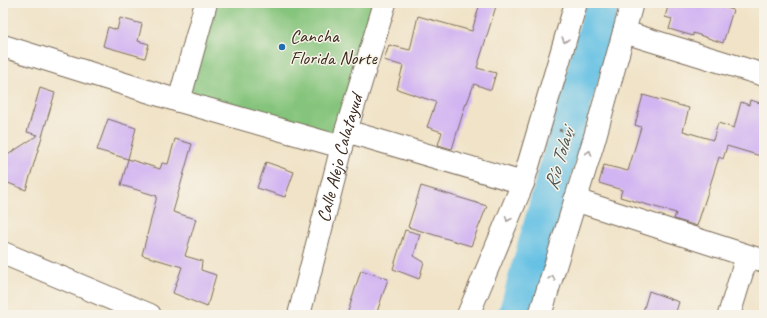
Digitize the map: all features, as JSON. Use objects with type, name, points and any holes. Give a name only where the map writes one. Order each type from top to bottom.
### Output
[{"type":"street","points":[[179,101],[206,3]]},
{"type":"street","name":"Calle Alejo Calatayud","points":[[299,315],[344,139],[385,3]]},
{"type":"street","points":[[468,315],[523,183],[576,3]]},
{"type":"street","points":[[540,315],[594,140],[632,3]]},
{"type":"street","points":[[624,32],[764,75]]},
{"type":"street","points":[[3,46],[179,101],[344,139],[523,183]]},
{"type":"street","points":[[575,200],[755,258],[729,315]]},
{"type":"street","points":[[3,253],[150,315]]},
{"type":"path","points":[[558,130],[574,134]]},
{"type":"green space","name":"Cancha Florida Norte","points":[[215,3],[375,3],[337,134],[189,91]]},
{"type":"building","points":[[480,3],[497,3],[477,68],[496,73],[491,90],[474,84],[466,103],[452,149],[438,145],[442,132],[427,127],[436,102],[397,89],[403,66],[384,60],[389,45],[410,50],[418,16],[472,31]]},
{"type":"building","points":[[669,3],[704,3],[717,7],[718,5],[733,10],[723,43],[693,33],[693,36],[669,29],[672,19],[665,17]]},
{"type":"building","points":[[120,18],[142,24],[138,41],[149,44],[145,58],[103,46],[108,27],[117,30]]},
{"type":"building","points":[[40,88],[55,93],[26,190],[3,181],[3,158],[38,135],[27,132]]},
{"type":"building","points":[[643,95],[689,108],[683,131],[713,140],[718,123],[734,128],[741,102],[749,105],[750,100],[764,104],[764,157],[727,146],[723,159],[719,157],[697,226],[674,219],[676,213],[620,197],[622,190],[599,183],[604,165],[628,171],[641,127],[635,125]]},
{"type":"building","points":[[108,119],[136,128],[128,159],[97,150]]},
{"type":"building","points":[[175,139],[192,144],[173,212],[196,219],[185,256],[202,261],[201,270],[216,275],[207,307],[173,293],[182,267],[142,255],[157,196],[121,185],[128,159],[160,169],[162,163],[168,164]]},
{"type":"building","points":[[266,162],[294,172],[285,197],[257,188]]},
{"type":"building","points":[[421,186],[487,206],[471,246],[408,227]]},
{"type":"building","points":[[405,230],[420,234],[414,256],[424,262],[419,279],[393,269]]},
{"type":"building","points":[[361,270],[388,279],[376,315],[347,315]]},
{"type":"building","points":[[649,291],[679,302],[675,315],[642,315]]},
{"type":"waterway","name":"Río Tolavi","points":[[515,315],[603,3]]},
{"type":"place","name":"Cancha Florida Norte","points":[[282,47]]}]
